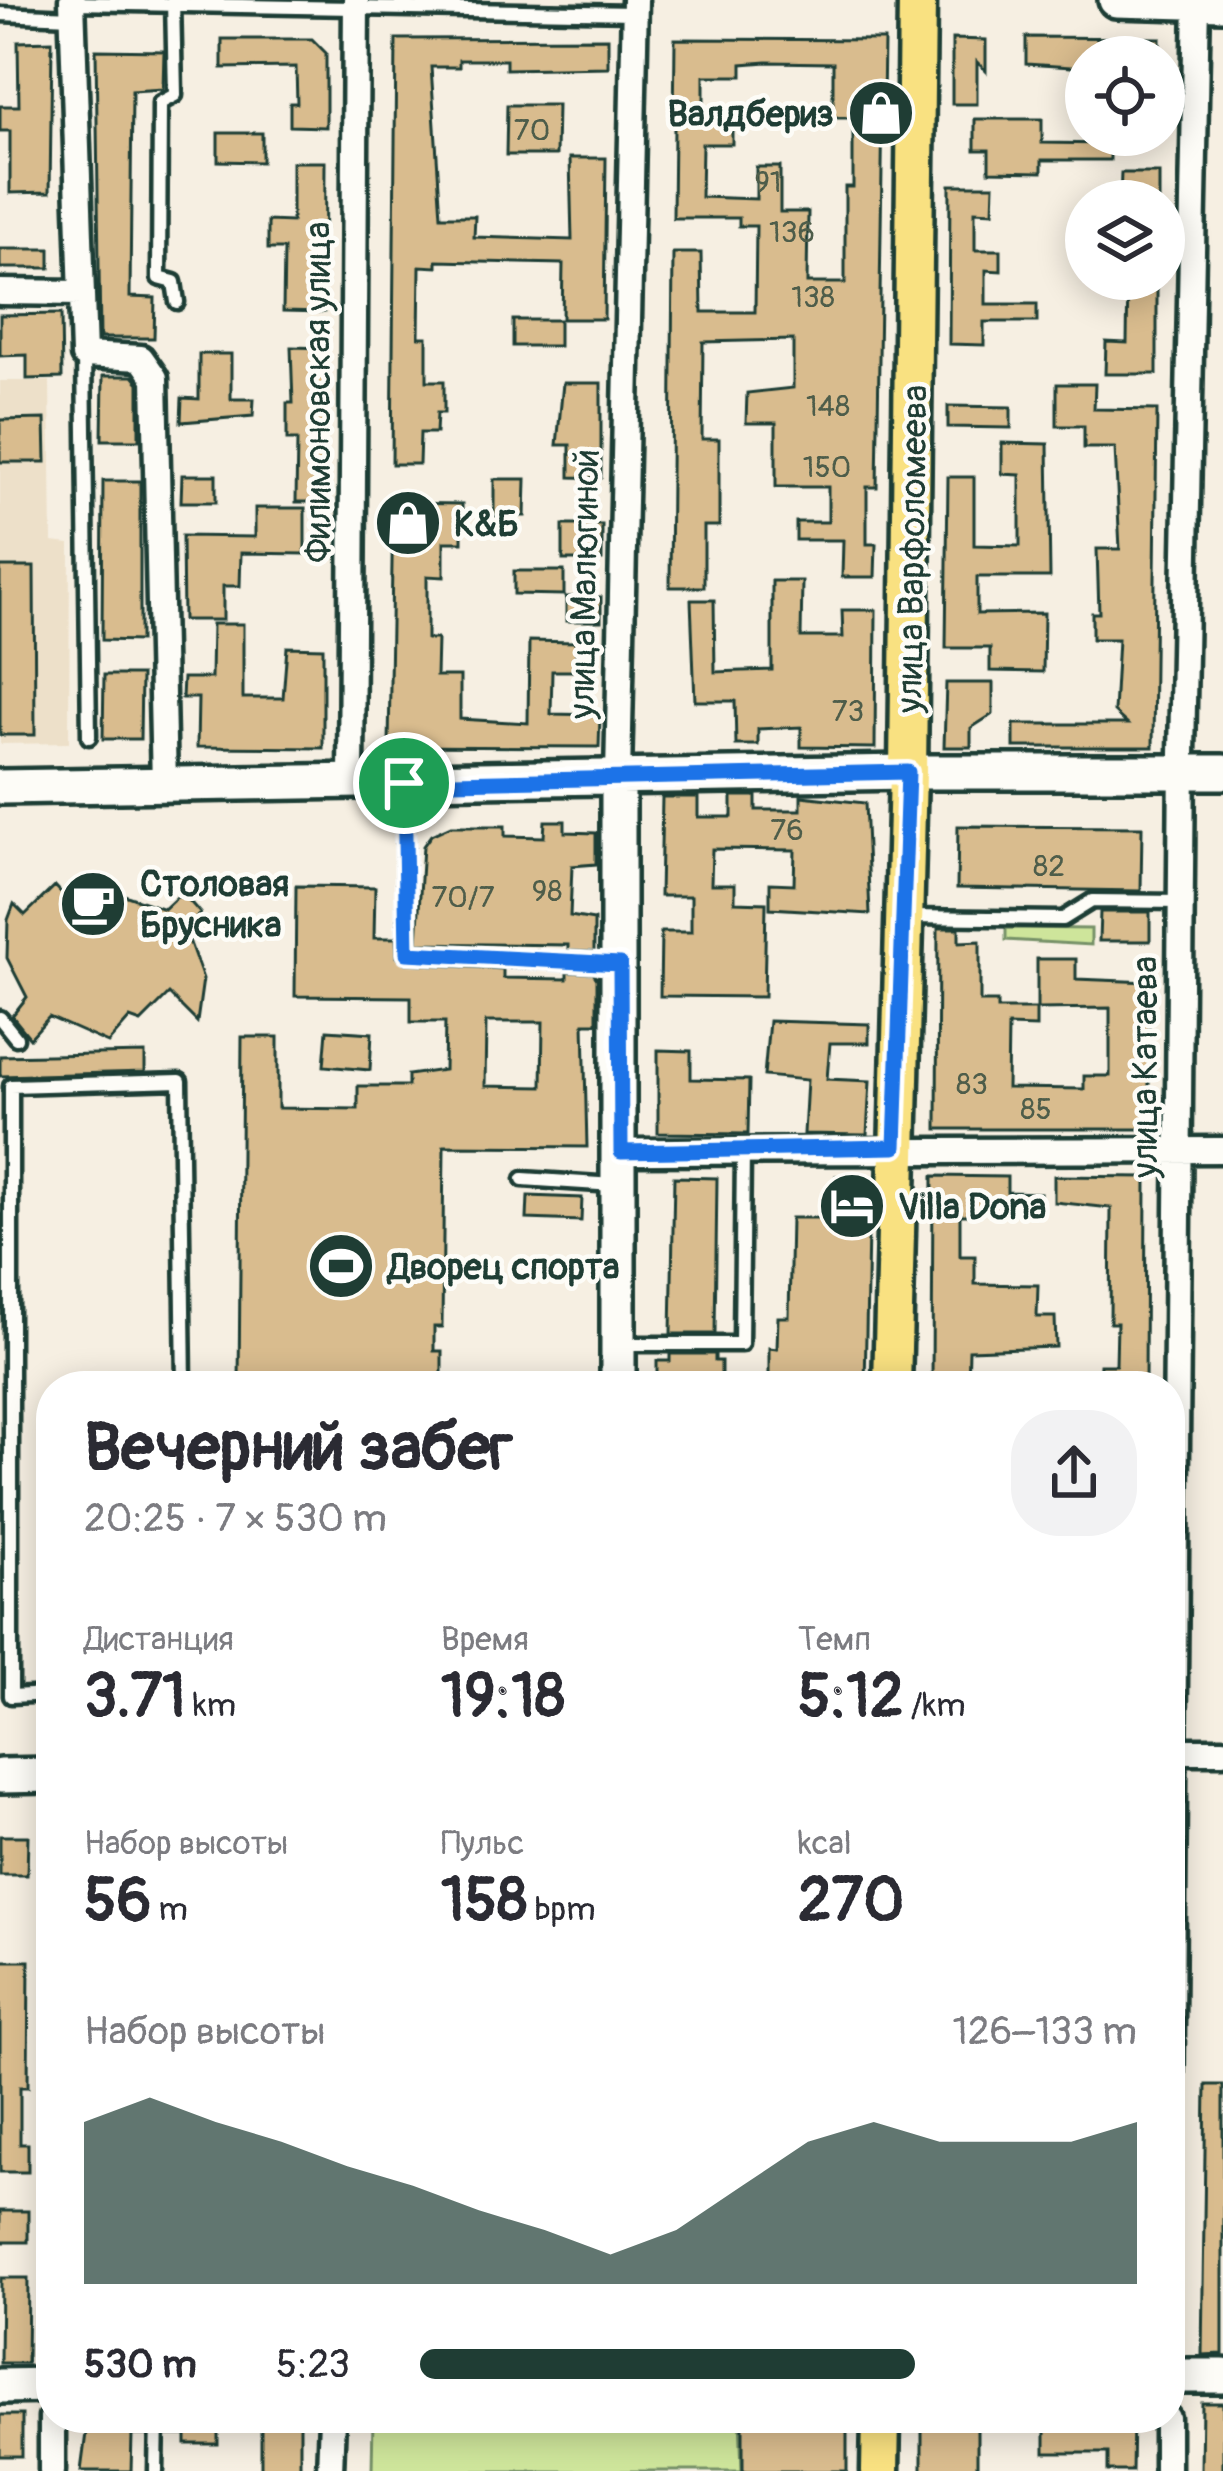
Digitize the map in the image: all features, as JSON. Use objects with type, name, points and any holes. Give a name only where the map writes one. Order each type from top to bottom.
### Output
[{"type":"main road","name":"улица Варфоломеева","points":[[892,1371],[908,772],[916,0]]},
{"type":"main road","points":[[1116,0],[1206,3]]},
{"type":"main road","points":[[0,788],[908,772],[1223,772]]},
{"type":"main road","name":"улица Малюгиной","points":[[618,776],[618,1371]]},
{"type":"main road","points":[[0,1776],[36,1775]]},
{"type":"main road","points":[[1185,2376],[1223,2377]]},
{"type":"main road","points":[[0,2386],[36,2385]]},
{"type":"main road","points":[[880,2433],[880,2471]]},
{"type":"street","name":"улица Катаева","points":[[1177,1371],[1182,772],[1206,3]]},
{"type":"street","name":"Филимоновская улица","points":[[351,785],[356,4]]},
{"type":"street","points":[[72,7],[84,355],[141,358],[155,378],[164,786]]},
{"type":"street","name":"улица Малюгиной","points":[[618,776],[635,7]]},
{"type":"street","points":[[0,292],[82,293]]},
{"type":"street","points":[[621,1169],[743,1150],[1223,1150]]},
{"type":"street","points":[[1185,1751],[1223,1751]]},
{"type":"street","points":[[52,2433],[52,2471]]},
{"type":"street","points":[[330,2471],[331,2433]]},
{"type":"street","points":[[1167,2433],[1167,2471]]},
{"type":"lane","points":[[173,2],[176,94],[160,103],[159,278],[174,282],[177,302]]},
{"type":"lane","points":[[0,14],[173,2],[635,7]]},
{"type":"lane","points":[[84,355],[89,737]]},
{"type":"lane","points":[[404,783],[407,953],[620,964]]},
{"type":"lane","points":[[903,917],[1063,919],[1092,901],[1180,902]]},
{"type":"lane","points":[[0,1018],[16,1038]]},
{"type":"lane","points":[[36,1695],[11,1696],[11,1086],[179,1082],[184,1371]]},
{"type":"lane","points":[[618,1344],[741,1344],[743,1150]]},
{"type":"lane","points":[[523,1179],[621,1169]]},
{"type":"lane","points":[[156,2471],[157,2433]]},
{"type":"shaded area","points":[[0,381],[50,381],[52,542],[70,544],[69,743],[0,744]]},
{"type":"green space","points":[[1006,928],[1091,929],[1091,945],[1006,940]]},
{"type":"green space","points":[[373,2433],[741,2433],[742,2471],[372,2471]]},
{"type":"building","points":[[1026,37],[1065,37],[1065,67],[1026,64]]},
{"type":"building","points":[[608,38],[608,67],[506,69],[506,60],[459,60],[459,67],[431,67],[441,216],[475,216],[474,237],[572,240],[570,158],[606,158],[604,319],[562,319],[563,264],[437,261],[437,267],[420,266],[419,337],[427,337],[427,381],[444,381],[444,413],[437,413],[436,433],[420,433],[419,464],[392,464],[396,39]]},
{"type":"building","points":[[222,39],[312,39],[326,53],[326,127],[290,126],[290,103],[297,103],[296,67],[222,68]]},
{"type":"building","points":[[675,39],[884,40],[877,487],[867,487],[867,544],[876,544],[875,577],[842,577],[843,540],[796,540],[796,522],[828,522],[828,487],[776,487],[776,423],[746,423],[747,393],[793,388],[793,340],[703,342],[702,439],[719,439],[719,526],[704,526],[704,587],[670,587],[673,253],[701,253],[702,312],[755,312],[756,226],[739,226],[739,218],[673,218]],"holes":[[[833,63],[833,118],[853,118],[853,187],[845,187],[845,283],[807,283],[808,212],[780,212],[780,167],[756,167],[756,199],[701,197],[702,144],[732,144],[732,120],[704,120],[704,76],[742,76],[742,64]]]},
{"type":"building","points":[[952,39],[986,40],[986,71],[977,62],[977,104],[952,104]]},
{"type":"building","points":[[52,41],[50,192],[10,193],[10,131],[0,131],[0,106],[19,106],[18,42]]},
{"type":"building","points":[[96,50],[164,51],[163,89],[132,91],[130,297],[155,298],[154,338],[100,338]]},
{"type":"building","points":[[507,105],[557,105],[556,155],[506,155]]},
{"type":"building","points":[[975,119],[1042,119],[1042,143],[1065,143],[1065,156],[1110,156],[1110,160],[1042,160],[1042,172],[989,171],[989,150],[975,150]]},
{"type":"building","points":[[218,133],[262,133],[262,162],[218,161]]},
{"type":"building","points":[[292,162],[325,162],[324,312],[283,311],[284,249],[268,249],[268,221],[292,222]]},
{"type":"building","points":[[1121,173],[1159,173],[1159,180],[1121,180]]},
{"type":"building","points":[[950,185],[994,185],[993,212],[975,211],[975,250],[1001,250],[1001,271],[986,270],[986,304],[1037,304],[1037,322],[984,322],[984,345],[949,344]]},
{"type":"building","points":[[0,249],[50,249],[50,268],[0,268]]},
{"type":"building","points":[[1128,300],[1157,300],[1157,374],[1105,374],[1106,342],[1127,343]]},
{"type":"building","points":[[61,314],[62,378],[27,379],[27,355],[0,356],[0,315]]},
{"type":"building","points":[[513,320],[559,320],[559,346],[513,346]]},
{"type":"building","points":[[291,347],[325,348],[323,502],[296,502],[297,440],[287,440],[287,403],[293,403]]},
{"type":"building","points":[[199,354],[231,354],[231,399],[254,399],[253,416],[181,422],[182,398],[199,399]]},
{"type":"building","points":[[103,376],[133,376],[139,383],[139,440],[102,440]]},
{"type":"building","points":[[563,383],[601,383],[601,478],[570,477],[570,445],[557,445]]},
{"type":"building","points":[[1057,384],[1095,384],[1094,409],[1157,410],[1153,747],[1014,747],[1014,724],[1127,724],[1114,712],[1118,639],[1092,639],[1092,613],[1099,613],[1097,549],[1120,549],[1115,448],[1084,448],[1084,426],[1057,426]]},
{"type":"building","points":[[948,406],[1011,407],[1011,428],[948,427]]},
{"type":"building","points":[[45,419],[46,462],[0,462],[0,420]]},
{"type":"building","points":[[1002,443],[1048,444],[1050,577],[977,577],[977,614],[1044,613],[1043,672],[990,671],[990,648],[946,648],[948,477],[974,477],[974,545],[1020,546],[1020,475],[1002,474]]},
{"type":"building","points":[[182,475],[216,475],[216,502],[181,502]]},
{"type":"building","points":[[494,479],[526,479],[525,516],[494,516]]},
{"type":"building","points":[[103,481],[140,481],[140,641],[102,640]]},
{"type":"building","points":[[393,503],[462,504],[462,542],[444,542],[444,577],[427,576],[427,639],[437,639],[436,676],[460,676],[460,719],[528,723],[529,641],[576,642],[576,671],[552,671],[551,714],[600,715],[599,747],[389,746]]},
{"type":"building","points":[[255,508],[305,508],[305,554],[241,553],[240,586],[223,586],[223,620],[183,620],[182,536],[255,537]]},
{"type":"building","points":[[563,525],[602,525],[602,560],[563,560]]},
{"type":"building","points":[[0,567],[34,567],[35,735],[0,735]]},
{"type":"building","points":[[514,571],[564,571],[564,595],[514,594]]},
{"type":"building","points":[[772,581],[802,581],[801,637],[843,637],[842,610],[876,610],[875,748],[801,747],[801,727],[758,729],[758,745],[736,745],[735,701],[695,701],[691,600],[714,600],[715,672],[772,670]]},
{"type":"building","points":[[566,597],[601,597],[601,621],[566,621]]},
{"type":"building","points":[[212,624],[243,624],[243,698],[283,698],[287,647],[323,648],[323,748],[197,747],[198,698],[182,698],[183,678],[211,678]]},
{"type":"building","points":[[104,675],[141,675],[140,739],[103,739]]},
{"type":"building","points":[[946,683],[993,683],[993,714],[971,728],[971,747],[944,747]]},
{"type":"building","points":[[732,796],[756,796],[756,810],[801,810],[801,796],[865,803],[870,914],[770,908],[770,883],[794,884],[795,850],[712,849],[711,884],[735,884],[735,902],[766,903],[764,997],[660,996],[661,932],[691,932],[691,896],[660,896],[662,797],[698,797],[698,817],[732,817]]},
{"type":"building","points":[[545,821],[565,821],[565,832],[596,833],[596,864],[572,866],[570,916],[594,920],[594,952],[568,951],[568,945],[417,943],[423,846],[431,835],[451,826],[505,826],[505,836],[544,837]]},
{"type":"building","points":[[958,826],[1142,827],[1141,891],[957,888]]},
{"type":"building","points":[[55,886],[70,902],[116,892],[164,909],[177,897],[186,897],[200,913],[186,932],[203,979],[197,1022],[169,994],[141,1022],[130,1018],[108,1043],[49,1017],[30,1038],[12,1016],[27,997],[7,958],[8,920],[14,904],[25,915]]},
{"type":"building","name":"Дворец спорта","points":[[296,886],[375,887],[374,938],[396,938],[397,957],[405,963],[503,969],[503,978],[567,979],[567,972],[593,973],[597,1023],[584,1023],[587,1147],[444,1146],[442,1327],[434,1327],[434,1351],[442,1351],[442,1371],[239,1371],[242,1037],[278,1037],[278,1108],[358,1109],[358,1086],[408,1086],[408,1075],[444,1070],[445,1022],[411,1022],[411,997],[295,996]],"holes":[[[486,1022],[543,1022],[542,1087],[485,1086]]]},
{"type":"building","points":[[1100,912],[1150,912],[1150,941],[1099,941]]},
{"type":"building","points":[[938,928],[959,928],[959,942],[980,941],[980,1002],[997,1002],[997,1009],[1036,1009],[1036,1027],[1008,1026],[1007,1088],[1084,1089],[1084,1076],[1110,1076],[1110,1008],[1037,1009],[1037,959],[1076,959],[1076,979],[1149,982],[1149,1129],[937,1129]]},
{"type":"building","points":[[769,1021],[869,1024],[869,1043],[830,1043],[827,1079],[870,1081],[867,1135],[804,1134],[807,1080],[764,1076]]},
{"type":"building","points":[[327,1030],[372,1033],[370,1070],[324,1066]]},
{"type":"building","points":[[658,1050],[691,1051],[691,1079],[749,1080],[748,1134],[658,1133]]},
{"type":"building","points":[[145,1053],[145,1072],[0,1076],[0,1056]]},
{"type":"building","points":[[836,1176],[869,1176],[865,1371],[769,1371],[769,1348],[777,1349],[778,1317],[789,1317],[791,1218],[836,1218]]},
{"type":"building","points":[[933,1176],[1007,1177],[1007,1192],[1040,1193],[1039,1211],[968,1210],[968,1215],[960,1215],[960,1256],[975,1256],[975,1284],[1038,1285],[1037,1317],[1055,1317],[1056,1347],[969,1350],[968,1371],[932,1371]]},
{"type":"building","points":[[1054,1176],[1146,1177],[1145,1371],[1100,1371],[1100,1365],[1116,1365],[1117,1323],[1110,1323],[1111,1208],[1054,1202]]},
{"type":"building","points":[[674,1177],[717,1178],[715,1334],[671,1334]]},
{"type":"building","points":[[528,1196],[582,1198],[581,1221],[527,1219]]},
{"type":"building","points":[[670,1354],[715,1354],[721,1371],[657,1371],[657,1361],[670,1361]]},
{"type":"building","points":[[0,1836],[28,1836],[27,1875],[0,1875]]},
{"type":"building","points":[[0,1961],[29,1961],[28,2087],[20,2087],[20,2144],[28,2144],[28,2172],[0,2172]]},
{"type":"building","points":[[1206,2085],[1223,2085],[1223,2354],[1202,2355]]},
{"type":"building","points":[[0,2211],[28,2211],[28,2242],[0,2242]]},
{"type":"building","points":[[1,2278],[28,2278],[27,2363],[0,2363]]},
{"type":"building","points":[[1202,2403],[1223,2403],[1223,2471],[1201,2471]]},
{"type":"building","points":[[0,2415],[22,2415],[22,2456],[0,2456]]},
{"type":"building","points":[[86,2433],[146,2433],[132,2435],[131,2471],[81,2471]]},
{"type":"building","points":[[218,2433],[218,2444],[186,2444],[186,2435],[167,2435]]},
{"type":"building","points":[[261,2433],[300,2433],[300,2471],[261,2471]]},
{"type":"building","points":[[743,2433],[847,2433],[847,2471],[743,2471]]},
{"type":"building","points":[[922,2433],[977,2433],[977,2471],[922,2471]]},
{"type":"building","points":[[1045,2433],[1133,2433],[1132,2471],[1108,2471],[1108,2453],[1045,2453]]},
{"type":"place","name":"Валдбериз","points":[[881,113]]},
{"type":"place","name":"К&Б","points":[[408,523]]},
{"type":"place","name":"Столовая Брусника","points":[[93,904]]},
{"type":"place","name":"Villa Dona","points":[[852,1206]]},
{"type":"place","name":"Дворец спорта","points":[[341,1266]]},
{"type":"route","points":[[908,772],[895,1147],[621,1152],[620,964],[407,953],[404,783],[908,772]]}]
